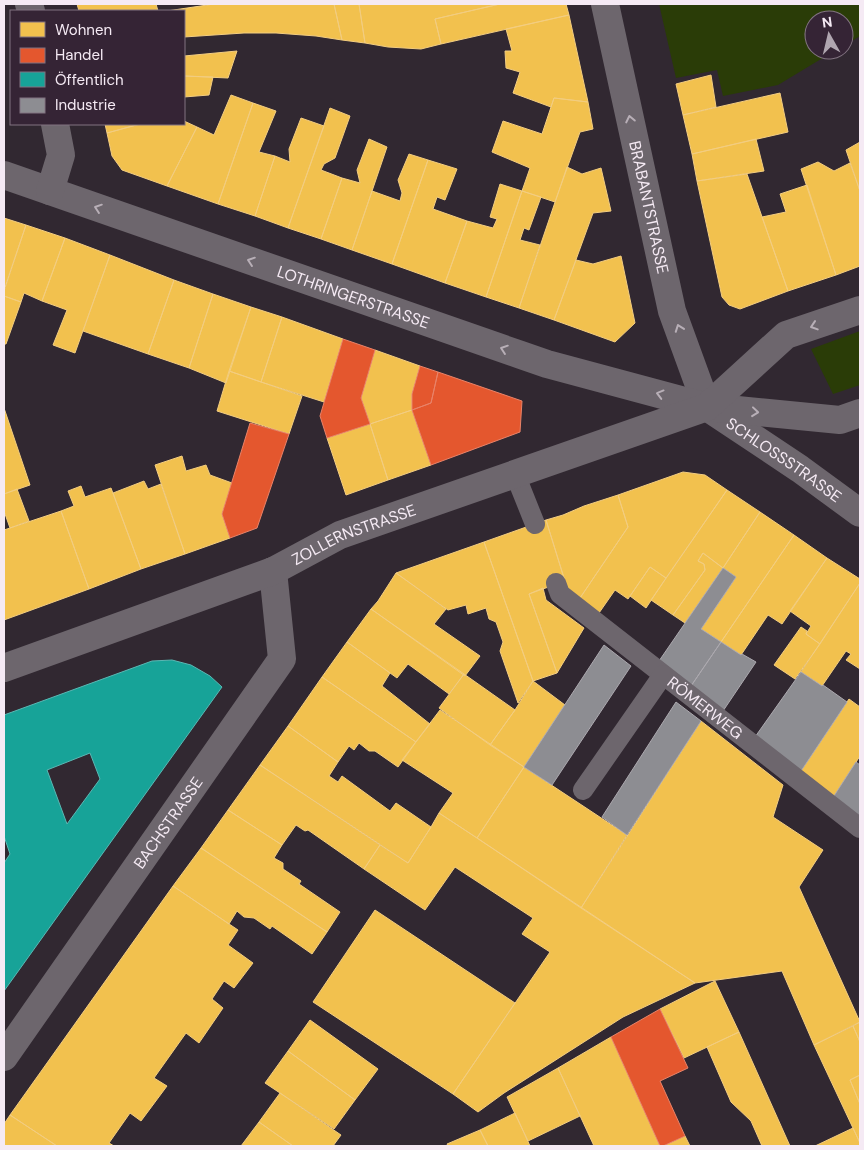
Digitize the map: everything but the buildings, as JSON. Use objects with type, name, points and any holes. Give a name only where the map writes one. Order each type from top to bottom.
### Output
[{"type":"street","name":"BRABANTSTRASSE","points":[[605,4],[672,311],[707,407]]},
{"type":"street","points":[[50,191],[61,155],[55,125]]},
{"type":"street","name":"LOTHRINGERSTRASSE","points":[[4,175],[520,355],[707,407]]},
{"type":"street","points":[[707,407],[786,335],[860,310]]},
{"type":"street","points":[[707,407],[840,420],[860,413]]},
{"type":"street","name":"ZOLLERNSTRASSE","points":[[4,668],[273,571],[340,535],[707,407]]},
{"type":"street","name":"SCHLOSSSTRASSE","points":[[707,407],[800,469],[860,513]]},
{"type":"street","name":"BACHSTRASSE","points":[[4,1057],[282,659],[273,571]]},
{"type":"lane","points":[[515,474],[535,524]]},
{"type":"lane","name":"RÖMERWEG","points":[[556,583],[560,594],[860,828]]},
{"type":"lane","points":[[583,790],[663,675]]},
{"type":"green space","points":[[659,4],[860,4],[860,36],[854,40],[854,10],[804,10],[804,60],[819,60],[778,85],[723,96],[717,70],[676,78]]},
{"type":"green space","points":[[860,331],[860,385],[833,394],[811,349]]}]
